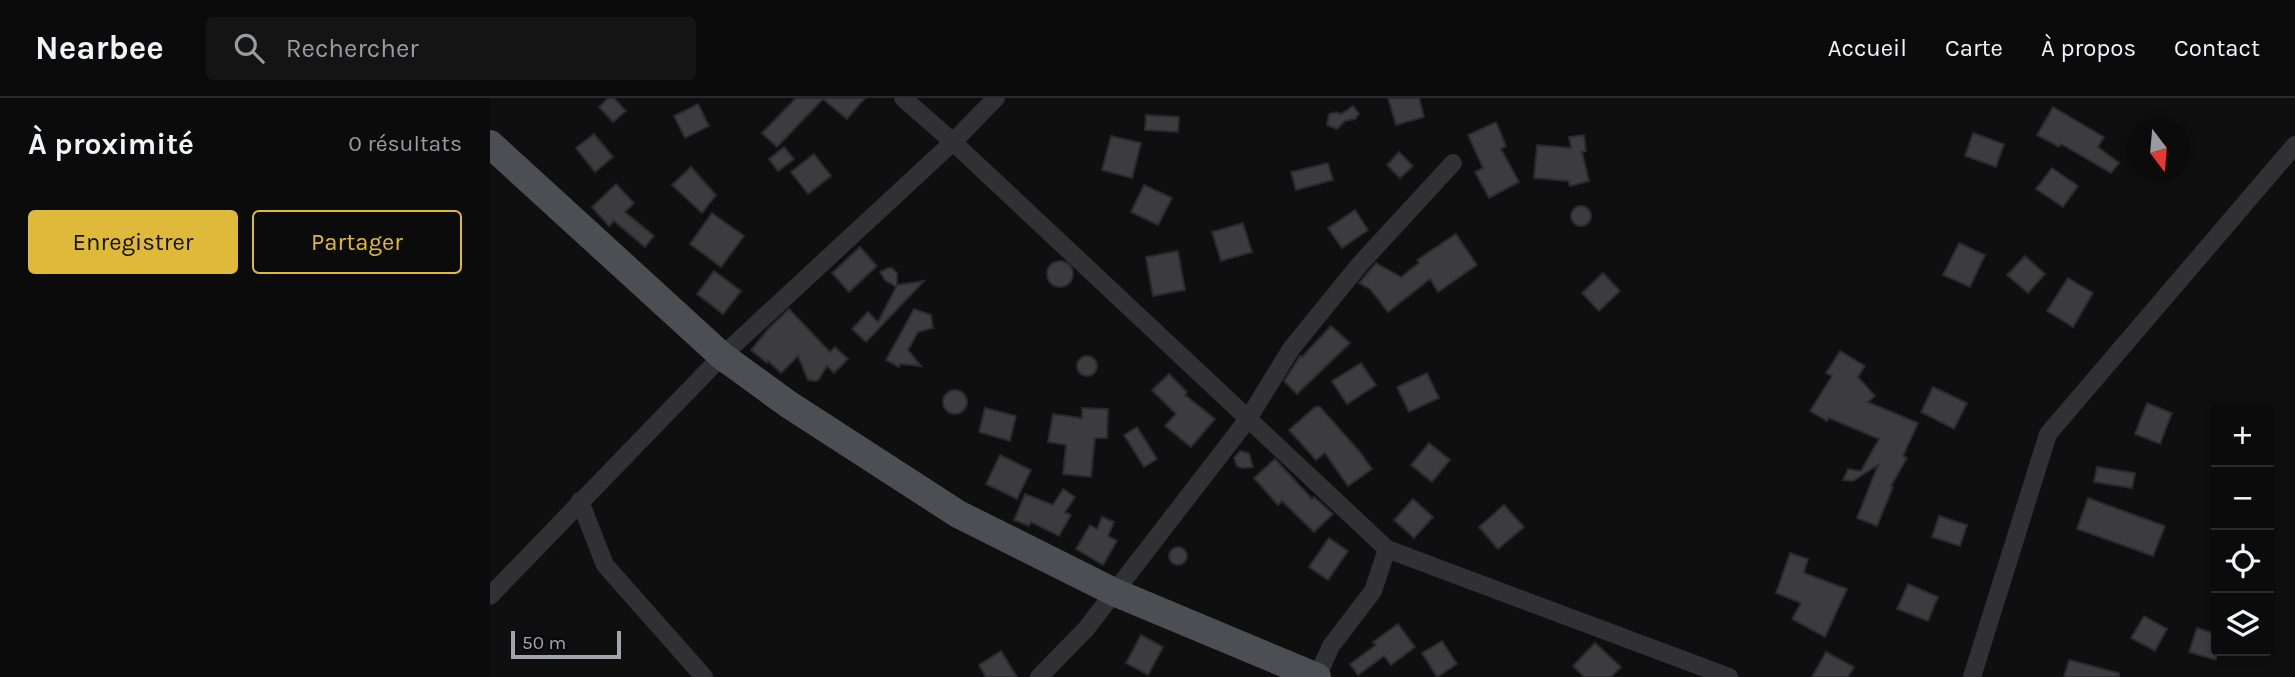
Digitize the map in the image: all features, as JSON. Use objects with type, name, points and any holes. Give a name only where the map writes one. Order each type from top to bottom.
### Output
[{"type":"main road","points":[[490,144],[722,356],[788,404],[958,514],[1114,592],[1317,677]]},
{"type":"street","points":[[903,98],[1387,549],[1729,677]]},
{"type":"street","points":[[490,597],[722,356],[953,142],[996,98]]},
{"type":"street","points":[[1972,677],[2048,434],[2295,145]]},
{"type":"street","points":[[1039,677],[1086,629],[1248,419],[1291,349],[1360,264],[1452,163]]},
{"type":"street","points":[[580,501],[605,565],[704,677]]},
{"type":"street","points":[[1317,677],[1331,646],[1373,591],[1387,549]]},
{"type":"building","points":[[608,98],[614,98],[626,111],[613,122],[599,107]]},
{"type":"building","points":[[796,98],[865,98],[847,119],[823,99],[777,147],[762,133]]},
{"type":"building","points":[[1388,98],[1419,98],[1424,117],[1396,125]]},
{"type":"building","points":[[698,104],[709,126],[685,138],[674,116]]},
{"type":"building","points":[[1353,106],[1359,114],[1355,119],[1345,121],[1337,129],[1327,125],[1329,114],[1341,114]]},
{"type":"building","points":[[2053,107],[2104,137],[2098,147],[2119,163],[2111,173],[2061,144],[2059,147],[2037,135]]},
{"type":"building","points":[[1146,115],[1179,117],[1178,132],[1145,130]]},
{"type":"building","points":[[1496,122],[1506,146],[1501,149],[1519,182],[1489,198],[1475,172],[1483,168],[1468,135]]},
{"type":"building","points":[[1973,133],[2004,144],[1996,167],[1965,156]]},
{"type":"building","points":[[594,134],[613,157],[595,172],[576,148]]},
{"type":"building","points":[[1584,135],[1586,151],[1582,152],[1589,181],[1570,186],[1568,181],[1534,178],[1537,145],[1571,148],[1569,137]]},
{"type":"building","points":[[1111,136],[1141,143],[1132,178],[1102,170]]},
{"type":"building","points":[[784,147],[794,159],[778,171],[769,159]]},
{"type":"building","points":[[1399,152],[1413,166],[1400,178],[1387,165]]},
{"type":"building","points":[[814,154],[831,176],[808,194],[791,172]]},
{"type":"building","points":[[1328,163],[1333,180],[1296,190],[1291,172]]},
{"type":"building","points":[[691,167],[716,195],[702,213],[672,185]]},
{"type":"building","points":[[2052,168],[2078,186],[2063,207],[2036,189]]},
{"type":"building","points":[[616,184],[634,203],[625,212],[654,236],[645,247],[614,221],[609,226],[592,207]]},
{"type":"building","points":[[1144,185],[1172,198],[1158,225],[1131,212]]},
{"type":"building","points":[[1581,206],[1588,209],[1591,216],[1588,223],[1581,226],[1574,223],[1571,216],[1574,209]]},
{"type":"building","points":[[1355,210],[1368,230],[1342,248],[1328,228]]},
{"type":"building","points":[[712,213],[744,236],[721,267],[690,244]]},
{"type":"building","points":[[1243,223],[1252,252],[1221,261],[1212,232]]},
{"type":"building","points":[[1456,234],[1477,265],[1438,292],[1430,279],[1388,312],[1370,289],[1359,283],[1376,263],[1401,277],[1419,263],[1417,260]]},
{"type":"building","points":[[1959,243],[1985,255],[1970,287],[1943,275]]},
{"type":"building","points":[[860,247],[877,266],[849,292],[832,273]]},
{"type":"building","points":[[1178,251],[1185,290],[1153,296],[1146,257]]},
{"type":"building","points":[[2025,256],[2045,274],[2028,293],[2007,275]]},
{"type":"building","points":[[1060,261],[1069,265],[1073,274],[1069,283],[1060,287],[1051,283],[1047,274],[1051,265]]},
{"type":"building","points":[[888,268],[897,273],[897,285],[924,281],[866,342],[852,329],[868,312],[878,322],[896,287],[885,280],[880,272]]},
{"type":"building","points":[[714,271],[741,291],[723,314],[697,294]]},
{"type":"building","points":[[1603,273],[1620,291],[1599,311],[1582,293]]},
{"type":"building","points":[[2068,278],[2093,293],[2073,327],[2047,311]]},
{"type":"building","points":[[789,309],[830,352],[835,347],[848,359],[834,373],[827,366],[819,379],[808,380],[798,356],[781,373],[751,350]]},
{"type":"building","points":[[914,309],[931,315],[933,328],[918,332],[908,350],[921,366],[900,364],[899,367],[886,360]]},
{"type":"building","points":[[1331,326],[1350,343],[1297,394],[1284,381],[1300,356],[1302,357]]},
{"type":"building","points":[[1840,351],[1865,366],[1858,377],[1875,396],[1868,402],[1918,423],[1903,456],[1907,458],[1891,486],[1893,487],[1877,526],[1857,518],[1878,465],[1853,481],[1843,480],[1848,469],[1861,471],[1879,439],[1829,418],[1827,421],[1810,411],[1832,376],[1826,373]]},
{"type":"building","points":[[1087,356],[1094,359],[1097,366],[1094,373],[1087,376],[1080,373],[1077,366],[1080,359]]},
{"type":"building","points":[[1361,363],[1376,385],[1347,404],[1332,381]]},
{"type":"building","points":[[1427,373],[1439,398],[1409,412],[1397,387]]},
{"type":"building","points":[[1169,374],[1187,392],[1185,395],[1215,419],[1191,447],[1165,426],[1176,414],[1152,390]]},
{"type":"building","points":[[1933,387],[1967,403],[1954,429],[1921,412]]},
{"type":"building","points":[[955,390],[963,394],[967,402],[963,410],[955,414],[947,410],[943,402],[947,394]]},
{"type":"building","points":[[2147,403],[2172,413],[2160,444],[2135,434]]},
{"type":"building","points":[[1315,407],[1320,407],[1372,469],[1348,486],[1325,453],[1316,460],[1289,430]]},
{"type":"building","points":[[985,408],[1016,416],[1010,441],[979,432]]},
{"type":"building","points":[[1082,408],[1108,409],[1107,438],[1095,438],[1091,477],[1063,474],[1066,445],[1048,442],[1053,414],[1082,418]]},
{"type":"building","points":[[1137,427],[1157,459],[1144,467],[1124,435]]},
{"type":"building","points":[[1429,443],[1450,460],[1432,482],[1411,465]]},
{"type":"building","points":[[1240,451],[1249,453],[1253,467],[1237,466],[1234,458]]},
{"type":"building","points":[[1000,455],[1031,470],[1017,499],[986,484]]},
{"type":"building","points":[[1275,459],[1312,499],[1314,497],[1333,514],[1314,532],[1282,501],[1278,505],[1254,478]]},
{"type":"building","points":[[2097,467],[2135,473],[2132,488],[2094,482]]},
{"type":"building","points":[[1063,489],[1075,497],[1065,512],[1071,515],[1059,536],[1031,522],[1029,526],[1014,520],[1025,494],[1053,505]]},
{"type":"building","points":[[2088,498],[2165,526],[2153,556],[2077,529]]},
{"type":"building","points":[[1413,499],[1433,517],[1414,538],[1394,520]]},
{"type":"building","points":[[1504,505],[1524,527],[1498,549],[1479,527]]},
{"type":"building","points":[[1939,516],[1967,525],[1960,546],[1932,537]]},
{"type":"building","points":[[1102,517],[1114,522],[1108,536],[1117,541],[1103,565],[1076,549],[1090,525],[1097,529]]},
{"type":"building","points":[[1329,538],[1348,551],[1328,580],[1309,567]]},
{"type":"building","points":[[1178,547],[1184,550],[1187,556],[1184,562],[1178,565],[1172,562],[1169,556],[1172,550]]},
{"type":"building","points":[[1790,553],[1808,559],[1804,573],[1847,589],[1825,637],[1792,619],[1801,603],[1776,593]]},
{"type":"building","points":[[1908,584],[1938,597],[1928,621],[1897,609]]},
{"type":"building","points":[[2144,616],[2167,629],[2155,651],[2131,638]]},
{"type":"building","points":[[1398,624],[1415,647],[1391,665],[1384,656],[1358,675],[1350,664],[1376,645],[1373,642]]},
{"type":"building","points":[[2197,628],[2211,632],[2211,656],[2216,656],[2216,660],[2189,652]]},
{"type":"building","points":[[1141,635],[1163,647],[1148,675],[1126,663]]},
{"type":"building","points":[[1442,641],[1457,664],[1437,677],[1422,653]]},
{"type":"building","points":[[1595,643],[1621,667],[1611,677],[1584,677],[1573,666]]},
{"type":"building","points":[[1001,651],[1017,677],[986,677],[979,665]]},
{"type":"building","points":[[1826,652],[1854,667],[1848,677],[1812,677]]},
{"type":"building","points":[[2069,660],[2119,673],[2119,677],[2064,677]]}]
